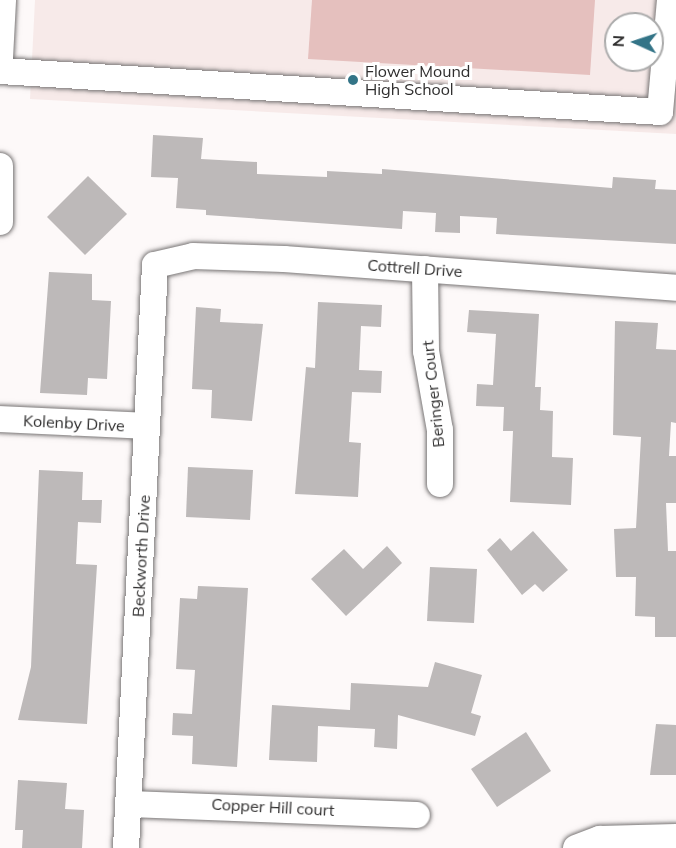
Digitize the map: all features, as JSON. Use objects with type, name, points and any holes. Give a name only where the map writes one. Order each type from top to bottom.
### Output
[{"type":"street","points":[[0,58],[3,0]]},
{"type":"street","points":[[0,70],[668,112],[670,0]]},
{"type":"street","points":[[0,222],[1,178]]},
{"type":"street","name":"Cottrell Drive","points":[[155,264],[193,256],[425,269],[676,288]]},
{"type":"street","name":"Beckworth Drive","points":[[126,848],[130,804],[155,264]]},
{"type":"street","name":"Beringer Court","points":[[425,269],[426,351],[440,430],[440,484]]},
{"type":"street","name":"Kolenby Drive","points":[[0,419],[147,426]]},
{"type":"street","name":"Copper Hill court","points":[[130,804],[417,815]]},
{"type":"street","points":[[576,848],[600,839],[676,837]]},
{"type":"shaded area","name":"Flower Mound High School","points":[[35,0],[676,0],[676,134],[30,99]]},
{"type":"shaded area","points":[[312,0],[595,0],[590,75],[308,59]]},
{"type":"building","points":[[153,135],[203,138],[201,159],[257,162],[257,174],[327,177],[327,171],[382,174],[382,169],[612,188],[613,177],[656,180],[655,189],[676,190],[676,244],[496,234],[497,218],[460,216],[460,233],[435,232],[436,213],[403,211],[402,229],[206,215],[206,210],[176,208],[178,178],[151,177]]},
{"type":"building","points":[[88,176],[127,214],[85,255],[47,217]]},
{"type":"building","points":[[49,272],[92,274],[92,300],[111,301],[107,379],[88,378],[87,395],[40,393]]},
{"type":"building","points":[[318,302],[382,305],[381,327],[361,326],[359,370],[382,371],[381,393],[352,392],[349,442],[361,443],[358,497],[295,494],[306,367],[315,368]]},
{"type":"building","points":[[196,307],[221,309],[220,322],[263,324],[252,421],[211,418],[212,390],[192,389]]},
{"type":"building","points":[[469,310],[539,314],[535,387],[541,387],[540,410],[553,411],[552,457],[573,458],[571,505],[510,502],[513,431],[503,431],[504,407],[476,406],[477,384],[493,385],[496,334],[467,332]]},
{"type":"building","points":[[615,321],[658,323],[656,349],[676,350],[676,423],[671,422],[669,456],[676,456],[676,503],[666,503],[668,551],[676,551],[676,637],[655,637],[655,617],[635,616],[636,577],[616,577],[614,529],[636,528],[641,437],[613,435]]},
{"type":"building","points":[[188,467],[253,470],[250,520],[186,517]]},
{"type":"building","points":[[39,470],[83,472],[82,500],[102,500],[101,523],[78,522],[76,564],[97,565],[87,724],[18,720],[31,667]]},
{"type":"building","points":[[533,531],[568,570],[543,592],[535,584],[522,595],[487,550],[500,538],[511,551]]},
{"type":"building","points":[[387,546],[402,563],[346,616],[311,579],[344,549],[363,569]]},
{"type":"building","points":[[430,567],[477,569],[474,623],[427,621]]},
{"type":"building","points":[[198,586],[248,588],[237,767],[192,764],[193,736],[172,735],[173,713],[192,714],[195,670],[176,669],[180,598],[197,599]]},
{"type":"building","points":[[435,662],[482,675],[471,713],[481,716],[475,736],[398,715],[397,749],[374,747],[375,729],[318,726],[317,762],[269,760],[272,705],[350,710],[351,683],[428,687]]},
{"type":"building","points":[[656,724],[676,725],[676,775],[650,775]]},
{"type":"building","points":[[526,732],[551,771],[497,807],[471,769]]},
{"type":"building","points":[[18,780],[67,783],[65,809],[84,810],[82,848],[22,848],[23,830],[15,830]]},
{"type":"place","name":"Flower Mound High School","points":[[353,80]]}]
